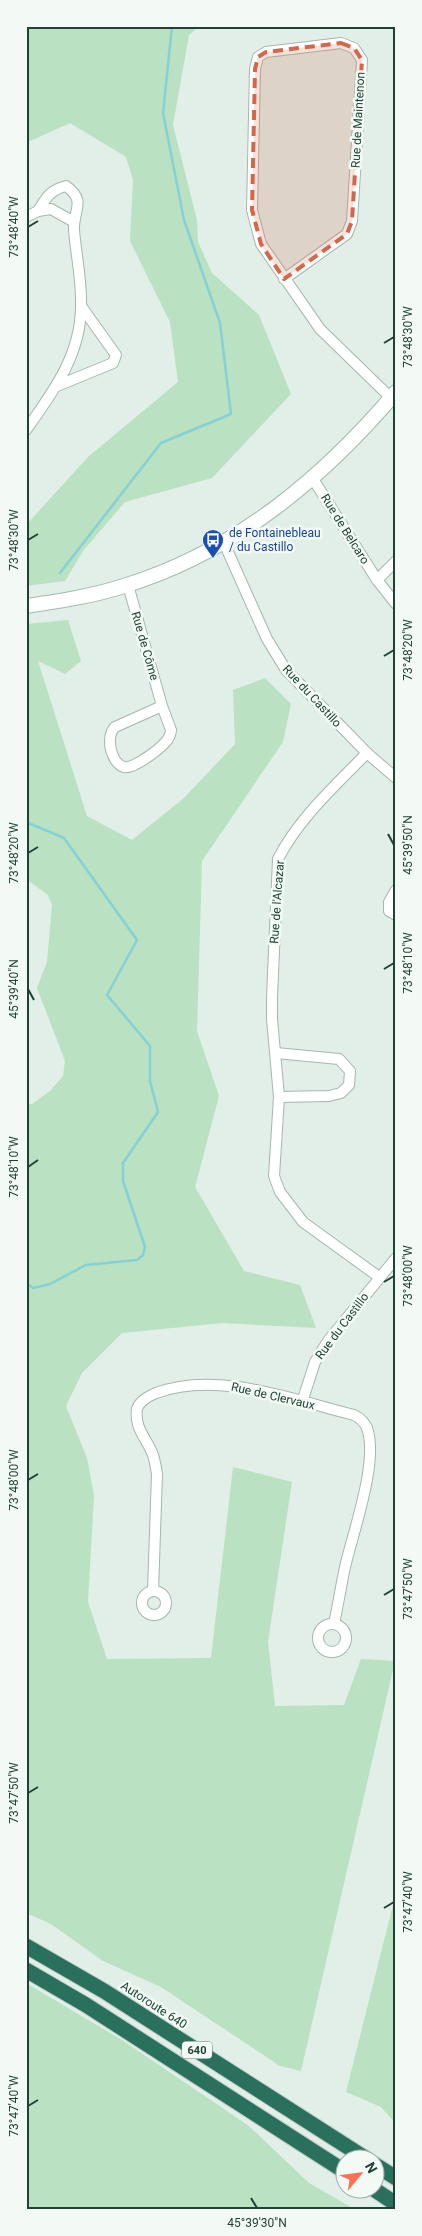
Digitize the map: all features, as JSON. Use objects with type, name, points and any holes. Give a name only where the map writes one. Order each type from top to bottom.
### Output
[{"type":"highway","name":"Autoroute 640","points":[[26,1946],[104,1991],[349,2148]]},
{"type":"highway","name":"640","points":[[26,1970],[94,2010],[334,2165]]},
{"type":"highway","points":[[384,2170],[396,2178]]},
{"type":"highway","points":[[384,2196],[396,2204]]},
{"type":"street","name":"Rue de Maintenon","points":[[284,279],[347,234],[352,221],[362,60],[354,48],[341,43],[266,52],[258,58],[255,69],[252,210],[261,244],[284,279],[320,329],[393,396]]},
{"type":"street","points":[[26,430],[57,386],[72,358],[78,333],[81,306],[74,222],[79,205],[75,193],[66,186],[57,188],[48,195],[38,211]]},
{"type":"street","points":[[26,218],[38,211],[51,209],[74,222]]},
{"type":"street","points":[[57,386],[113,363],[116,354],[81,306]]},
{"type":"street","points":[[26,606],[80,598],[128,585],[177,566],[224,544],[272,512],[313,479],[393,396]]},
{"type":"street","name":"Rue de Belcaro","points":[[313,479],[377,580],[396,604]]},
{"type":"street","name":"Rue du Castillo","points":[[224,544],[267,638],[286,670],[366,753],[396,778]]},
{"type":"street","name":"Rue de Belcaro","points":[[377,580],[396,561]]},
{"type":"street","name":"Rue de Côme","points":[[128,585],[162,706],[171,730],[165,742],[135,765],[124,767],[119,764],[109,745],[108,735],[110,731],[115,726],[162,706]]},
{"type":"street","name":"Rue de l'Alcazar","points":[[366,753],[304,819],[288,840],[278,859],[272,1011],[279,1097],[274,1176],[280,1192],[303,1222],[379,1278]]},
{"type":"street","points":[[396,890],[389,902],[390,911],[396,915]]},
{"type":"street","points":[[276,1054],[339,1059],[350,1071],[349,1085],[341,1093],[329,1096],[279,1097]]},
{"type":"street","name":"Rue du Castillo","points":[[302,1402],[315,1362],[328,1341],[396,1258]]},
{"type":"street","name":"Rue de Clervaux","points":[[154,1591],[157,1474],[154,1456],[140,1431],[136,1418],[138,1406],[148,1396],[168,1388],[190,1384],[232,1385],[354,1415],[363,1420],[367,1429],[369,1445],[368,1476],[344,1570],[334,1624]]},
{"type":"highlighted area","points":[[341,43],[354,48],[362,60],[352,221],[347,234],[284,279],[261,244],[252,210],[255,69],[258,57],[266,52]]},
{"type":"green space","points":[[26,26],[199,26],[189,35],[173,125],[197,220],[198,242],[212,273],[259,315],[291,394],[212,478],[125,502],[83,551],[65,581],[26,586],[27,524],[88,457],[178,382],[170,322],[130,241],[133,180],[126,157],[70,123],[26,143]]},
{"type":"green space","points":[[68,620],[81,661],[65,674],[38,661],[87,816],[132,840],[184,798],[235,744],[233,690],[265,678],[291,704],[283,742],[202,861],[197,1031],[219,1096],[195,1187],[244,1271],[300,1285],[316,1328],[222,1323],[122,1333],[82,1373],[66,1406],[87,1458],[94,1496],[88,1602],[107,1659],[211,1658],[233,1467],[292,1482],[268,1642],[275,1706],[344,1705],[361,1659],[395,1661],[301,2071],[280,2066],[161,1987],[103,1961],[51,1924],[26,1913],[26,1104],[32,1104],[50,1091],[63,1076],[65,1061],[37,988],[47,962],[52,905],[48,895],[26,879],[26,624]]},
{"type":"green space","points":[[396,1893],[396,2124],[381,2107],[346,2092]]},
{"type":"green space","points":[[26,1983],[122,2040],[249,2126],[309,2183],[356,2210],[26,2210]]},
{"type":"waterway","points":[[60,573],[161,443],[231,414],[220,323],[184,220],[163,113],[172,26]]},
{"type":"waterway","points":[[26,822],[64,838],[137,940],[107,995],[150,1046],[150,1081],[158,1112],[123,1163],[123,1181],[145,1247],[143,1255],[137,1260],[86,1265],[50,1284],[33,1288],[26,1283]]},
{"type":"place","name":"de Fontainebleau / du Castillo","points":[[213,559]]}]
